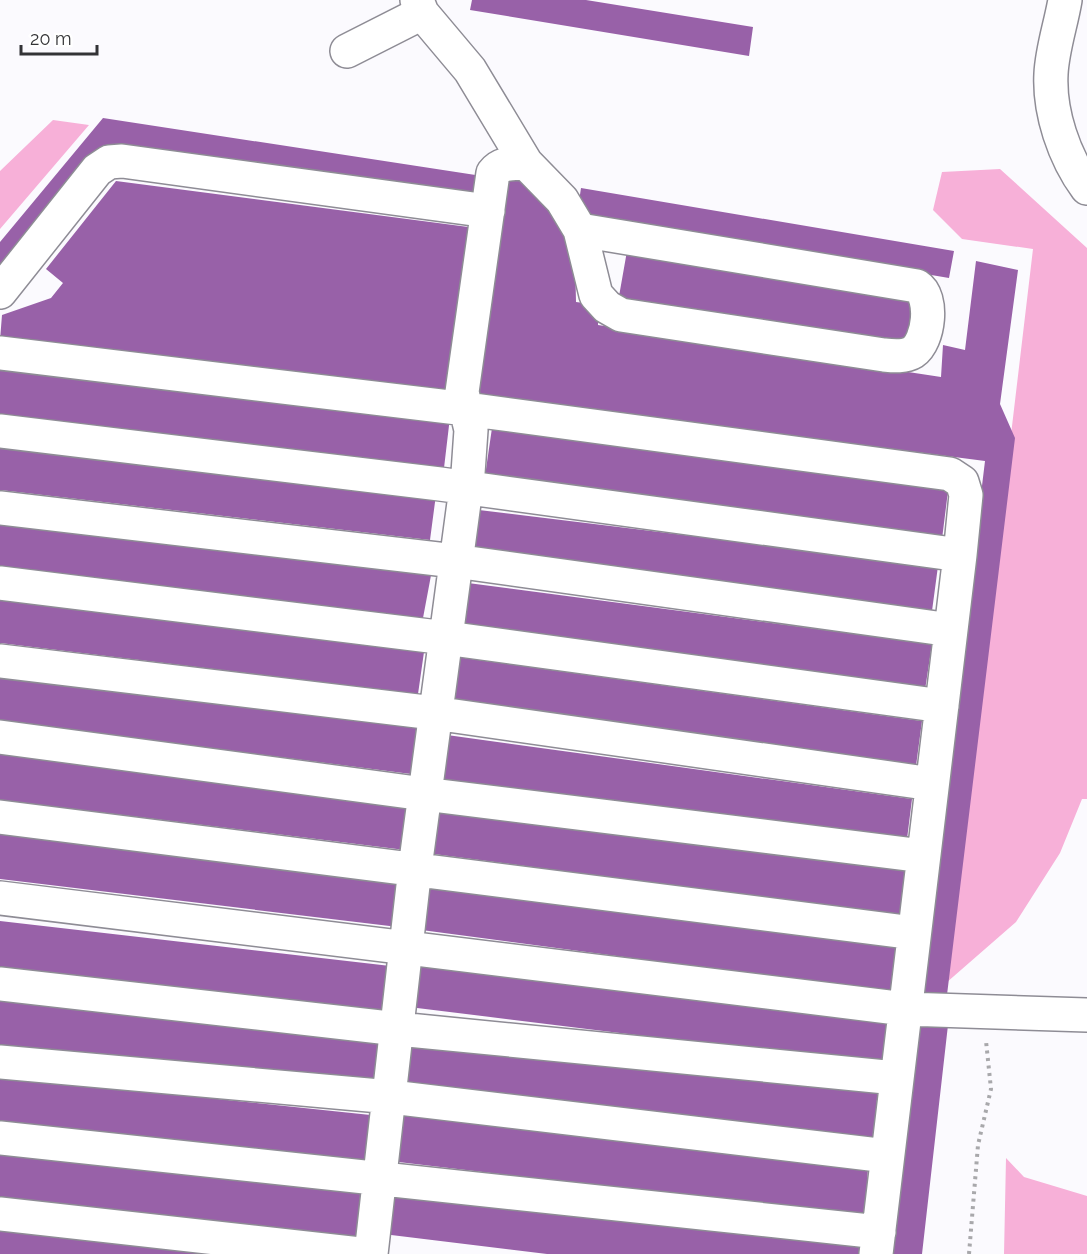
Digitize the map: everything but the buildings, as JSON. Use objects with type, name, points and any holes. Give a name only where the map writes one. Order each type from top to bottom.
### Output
[{"type":"lane","points":[[1065,0],[1051,73],[1054,110],[1066,150],[1087,188]]},
{"type":"lane","points":[[347,51],[420,6],[470,70],[526,163],[562,200],[580,230],[596,295],[607,307],[621,315],[885,356],[905,355],[914,351],[921,344],[928,303],[923,290],[917,286],[580,230]]},
{"type":"lane","points":[[0,292],[97,170],[109,162],[134,162],[488,211]]},
{"type":"lane","points":[[371,1254],[434,713],[466,487],[471,430],[462,392],[493,173],[497,167],[526,163]]},
{"type":"lane","points":[[0,353],[466,409],[950,474],[962,482],[965,488],[960,555],[877,1243],[381,1180],[0,1138]]},
{"type":"lane","points":[[0,431],[466,487],[960,555]]},
{"type":"lane","points":[[0,508],[455,561],[951,630]]},
{"type":"lane","points":[[0,583],[446,638],[942,706]]},
{"type":"lane","points":[[0,661],[434,713],[932,784]]},
{"type":"lane","points":[[0,736],[424,794],[923,856]]},
{"type":"lane","points":[[0,816],[914,933]]},
{"type":"lane","points":[[0,898],[407,946],[905,1009],[1087,1015]]},
{"type":"lane","points":[[0,984],[398,1029],[897,1078]]},
{"type":"lane","points":[[0,1062],[391,1097],[887,1156]]},
{"type":"lane","points":[[0,1214],[360,1254]]},
{"type":"path","points":[[969,1254],[978,1145],[991,1089],[984,1013]]},
{"type":"shaded area","points":[[53,120],[89,125],[0,229],[0,171]]},
{"type":"shaded area","points":[[1000,169],[1087,248],[1087,799],[1082,799],[1060,853],[1016,922],[946,983],[1033,249],[962,239],[933,210],[942,172]]},
{"type":"shaded area","points":[[1006,1158],[1024,1177],[1087,1196],[1087,1254],[1004,1254]]}]
